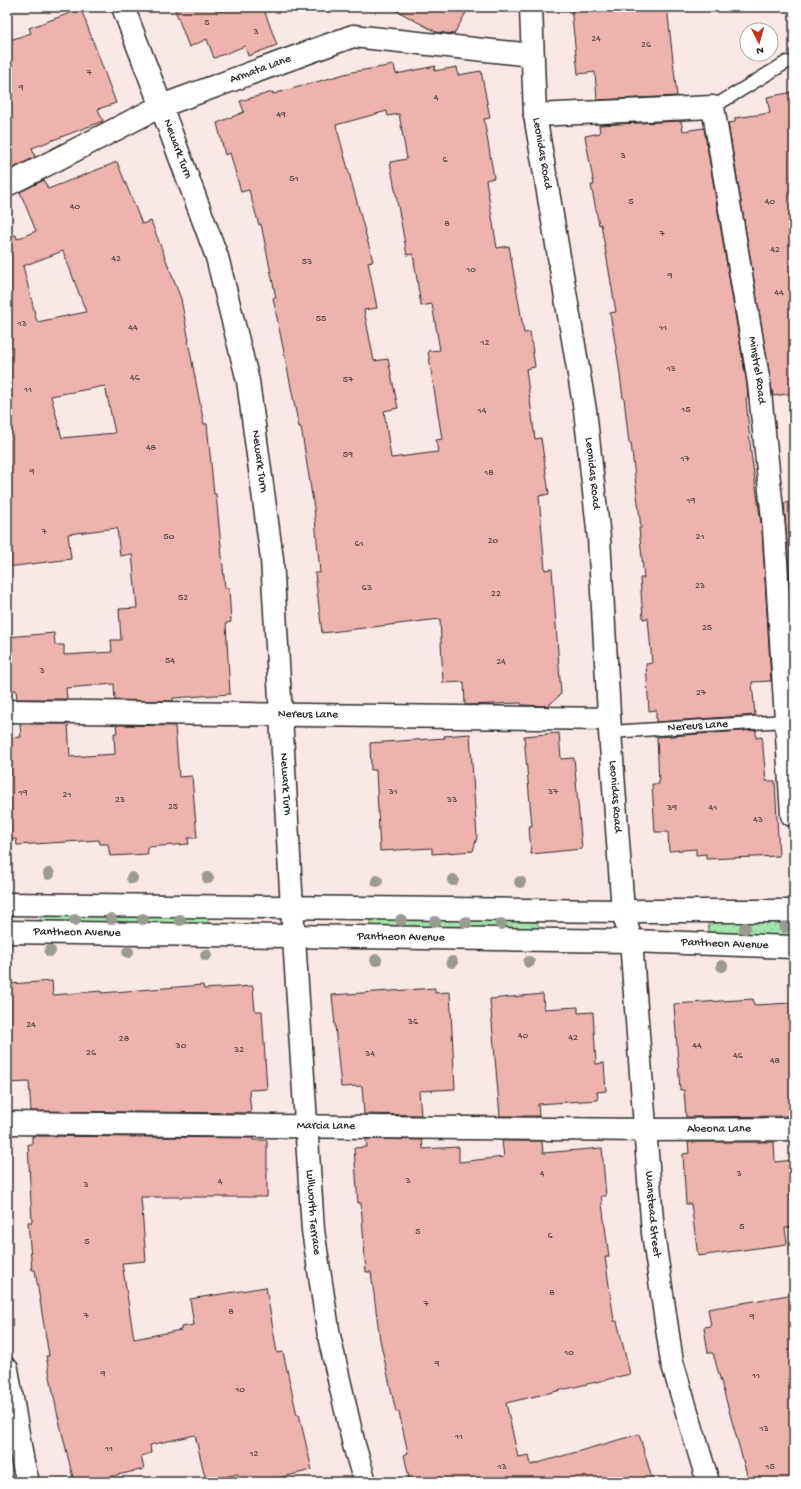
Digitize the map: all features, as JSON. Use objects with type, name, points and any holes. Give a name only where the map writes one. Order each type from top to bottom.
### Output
[{"type":"street","name":"Newark Turn","points":[[123,7],[217,257],[248,381],[272,559],[294,937]]},
{"type":"street","name":"Leonidas Road","points":[[531,7],[535,115],[585,410],[599,538],[623,911],[631,942]]},
{"type":"street","name":"Armata Lane","points":[[7,185],[161,106],[353,36],[532,55]]},
{"type":"street","points":[[535,115],[714,107]]},
{"type":"street","name":"Minstrel Road","points":[[714,107],[759,383],[774,529],[792,815]]},
{"type":"street","name":"Nereus Lane","points":[[7,711],[280,714],[610,725]]},
{"type":"street","points":[[7,904],[623,911],[794,911]]},
{"type":"street","name":"Pantheon Avenue","points":[[7,932],[631,942],[794,947]]},
{"type":"street","name":"Lullworth Terrace","points":[[294,937],[313,1230],[329,1336],[354,1445],[365,1482]]},
{"type":"street","name":"Wanstead Street","points":[[631,942],[653,1233],[672,1362],[708,1482]]},
{"type":"street","name":"Marcia Lane","points":[[7,1123],[645,1130]]},
{"type":"street","name":"Abeona Lane","points":[[645,1130],[794,1129]]},
{"type":"street","points":[[7,1369],[23,1463],[28,1482]]},
{"type":"lane","points":[[714,107],[787,62]]},
{"type":"lane","name":"Nereus Lane","points":[[610,725],[786,721]]},
{"type":"green space","points":[[40,914],[208,917],[208,924],[40,921]]},
{"type":"green space","points":[[371,919],[538,922],[538,929],[371,926]]},
{"type":"green space","points":[[747,919],[794,920],[794,936],[709,932],[708,924]]},
{"type":"building","points":[[174,7],[263,7],[277,45],[248,56],[245,46],[214,58],[207,39],[189,47]]},
{"type":"building","points":[[390,7],[469,7],[454,34],[436,32]]},
{"type":"building","points":[[571,7],[667,7],[677,96],[597,100],[595,72],[578,74]]},
{"type":"building","points":[[81,9],[116,103],[98,109],[103,121],[32,148],[35,157],[11,169],[7,157],[7,41],[31,33],[29,28]]},
{"type":"building","points":[[394,65],[396,74],[436,66],[434,71],[457,67],[458,75],[481,71],[490,118],[484,119],[494,178],[486,180],[497,248],[509,246],[524,333],[530,332],[535,367],[526,369],[535,439],[541,438],[549,494],[539,496],[545,570],[552,569],[561,694],[548,706],[522,705],[521,703],[465,705],[464,682],[443,683],[440,619],[322,633],[315,573],[320,573],[314,508],[301,427],[299,427],[273,298],[276,298],[261,224],[259,225],[249,190],[241,192],[230,153],[225,155],[217,123],[244,112],[240,101],[273,92],[273,94],[352,72]],"holes":[[[387,111],[388,116],[399,114],[407,159],[390,162],[407,255],[413,254],[421,306],[432,304],[440,350],[428,351],[442,439],[436,440],[438,452],[391,458],[384,411],[398,408],[388,359],[374,361],[364,310],[377,308],[368,262],[373,261],[336,125]]]},
{"type":"building","points":[[794,92],[794,393],[773,396],[728,123],[735,122],[735,118],[770,113],[767,97]]},
{"type":"building","points":[[681,121],[683,131],[704,128],[747,385],[748,398],[746,398],[751,453],[762,530],[771,681],[752,682],[755,715],[656,722],[656,710],[649,711],[646,664],[652,663],[648,618],[643,619],[640,578],[644,578],[639,528],[641,528],[631,443],[629,443],[624,398],[610,313],[616,312],[601,224],[599,225],[591,185],[594,185],[585,136],[600,133],[599,125]]},
{"type":"building","points":[[117,162],[142,224],[151,221],[181,299],[204,424],[207,424],[214,494],[216,494],[225,588],[229,588],[231,622],[226,623],[230,694],[173,698],[173,701],[115,700],[114,684],[66,688],[67,699],[17,699],[16,690],[7,691],[7,637],[54,633],[55,645],[64,645],[64,655],[112,652],[111,640],[121,640],[119,609],[137,608],[132,554],[120,556],[117,528],[68,534],[71,559],[7,567],[7,236],[16,235],[17,239],[36,231],[20,192],[44,180],[48,189]],"holes":[[[63,251],[86,312],[37,322],[23,266]],[[105,386],[115,433],[62,438],[51,396]]]},
{"type":"building","points":[[794,502],[794,641],[784,503]]},
{"type":"building","points":[[20,724],[68,724],[70,757],[115,754],[114,733],[117,733],[116,725],[175,726],[179,777],[192,776],[197,838],[188,838],[189,844],[147,847],[148,854],[110,856],[108,844],[100,844],[99,840],[17,845],[16,839],[7,840],[7,746],[9,746],[8,738],[21,737]]},
{"type":"building","points":[[756,730],[756,738],[762,737],[766,781],[775,781],[779,856],[706,859],[706,854],[696,855],[696,849],[669,851],[668,832],[655,832],[652,784],[659,784],[657,737]]},
{"type":"building","points":[[559,733],[561,759],[574,758],[582,849],[531,854],[529,826],[532,826],[524,736]]},
{"type":"building","points":[[470,734],[477,837],[473,851],[432,854],[432,848],[380,851],[376,770],[371,770],[370,743],[445,738],[444,736]]},
{"type":"building","points":[[52,981],[53,995],[203,985],[204,989],[253,986],[255,1011],[262,1011],[267,1089],[249,1090],[251,1113],[31,1111],[29,1082],[8,1083],[7,990],[10,990],[10,984]]},
{"type":"building","points":[[435,988],[435,993],[450,992],[455,1089],[419,1091],[421,1115],[364,1114],[362,1086],[341,1087],[332,995]]},
{"type":"building","points":[[543,994],[544,1009],[578,1007],[578,1013],[593,1012],[596,1064],[604,1063],[606,1091],[597,1092],[598,1100],[538,1104],[539,1116],[500,1116],[490,999]]},
{"type":"building","points":[[753,999],[754,1005],[791,1003],[794,1026],[794,1116],[686,1117],[684,1090],[680,1090],[674,1004]]},
{"type":"building","points":[[32,1136],[253,1138],[253,1140],[267,1140],[267,1197],[141,1197],[146,1261],[122,1263],[134,1339],[181,1330],[181,1327],[194,1325],[190,1299],[266,1287],[277,1353],[283,1352],[297,1415],[299,1414],[312,1470],[261,1482],[240,1482],[238,1474],[206,1481],[195,1435],[150,1445],[151,1453],[141,1456],[144,1469],[86,1482],[74,1482],[57,1412],[46,1356],[49,1356],[35,1270],[32,1270],[28,1222],[32,1222],[28,1144],[32,1144]]},
{"type":"building","points":[[366,1139],[422,1140],[423,1149],[459,1147],[459,1162],[504,1157],[502,1141],[542,1141],[543,1153],[602,1148],[606,1196],[601,1196],[609,1257],[605,1257],[614,1321],[617,1321],[630,1374],[506,1403],[518,1457],[529,1455],[531,1465],[639,1434],[653,1482],[410,1482],[404,1455],[408,1453],[399,1412],[396,1412],[380,1340],[371,1272],[366,1272],[361,1203],[358,1203],[354,1148],[367,1147]]},
{"type":"building","points":[[688,1142],[774,1142],[775,1162],[794,1160],[794,1227],[785,1228],[787,1244],[698,1256],[691,1204],[686,1204],[683,1154],[689,1153]]},
{"type":"building","points":[[794,1294],[794,1482],[749,1482],[713,1353],[708,1353],[704,1327],[711,1326],[708,1309]]}]
